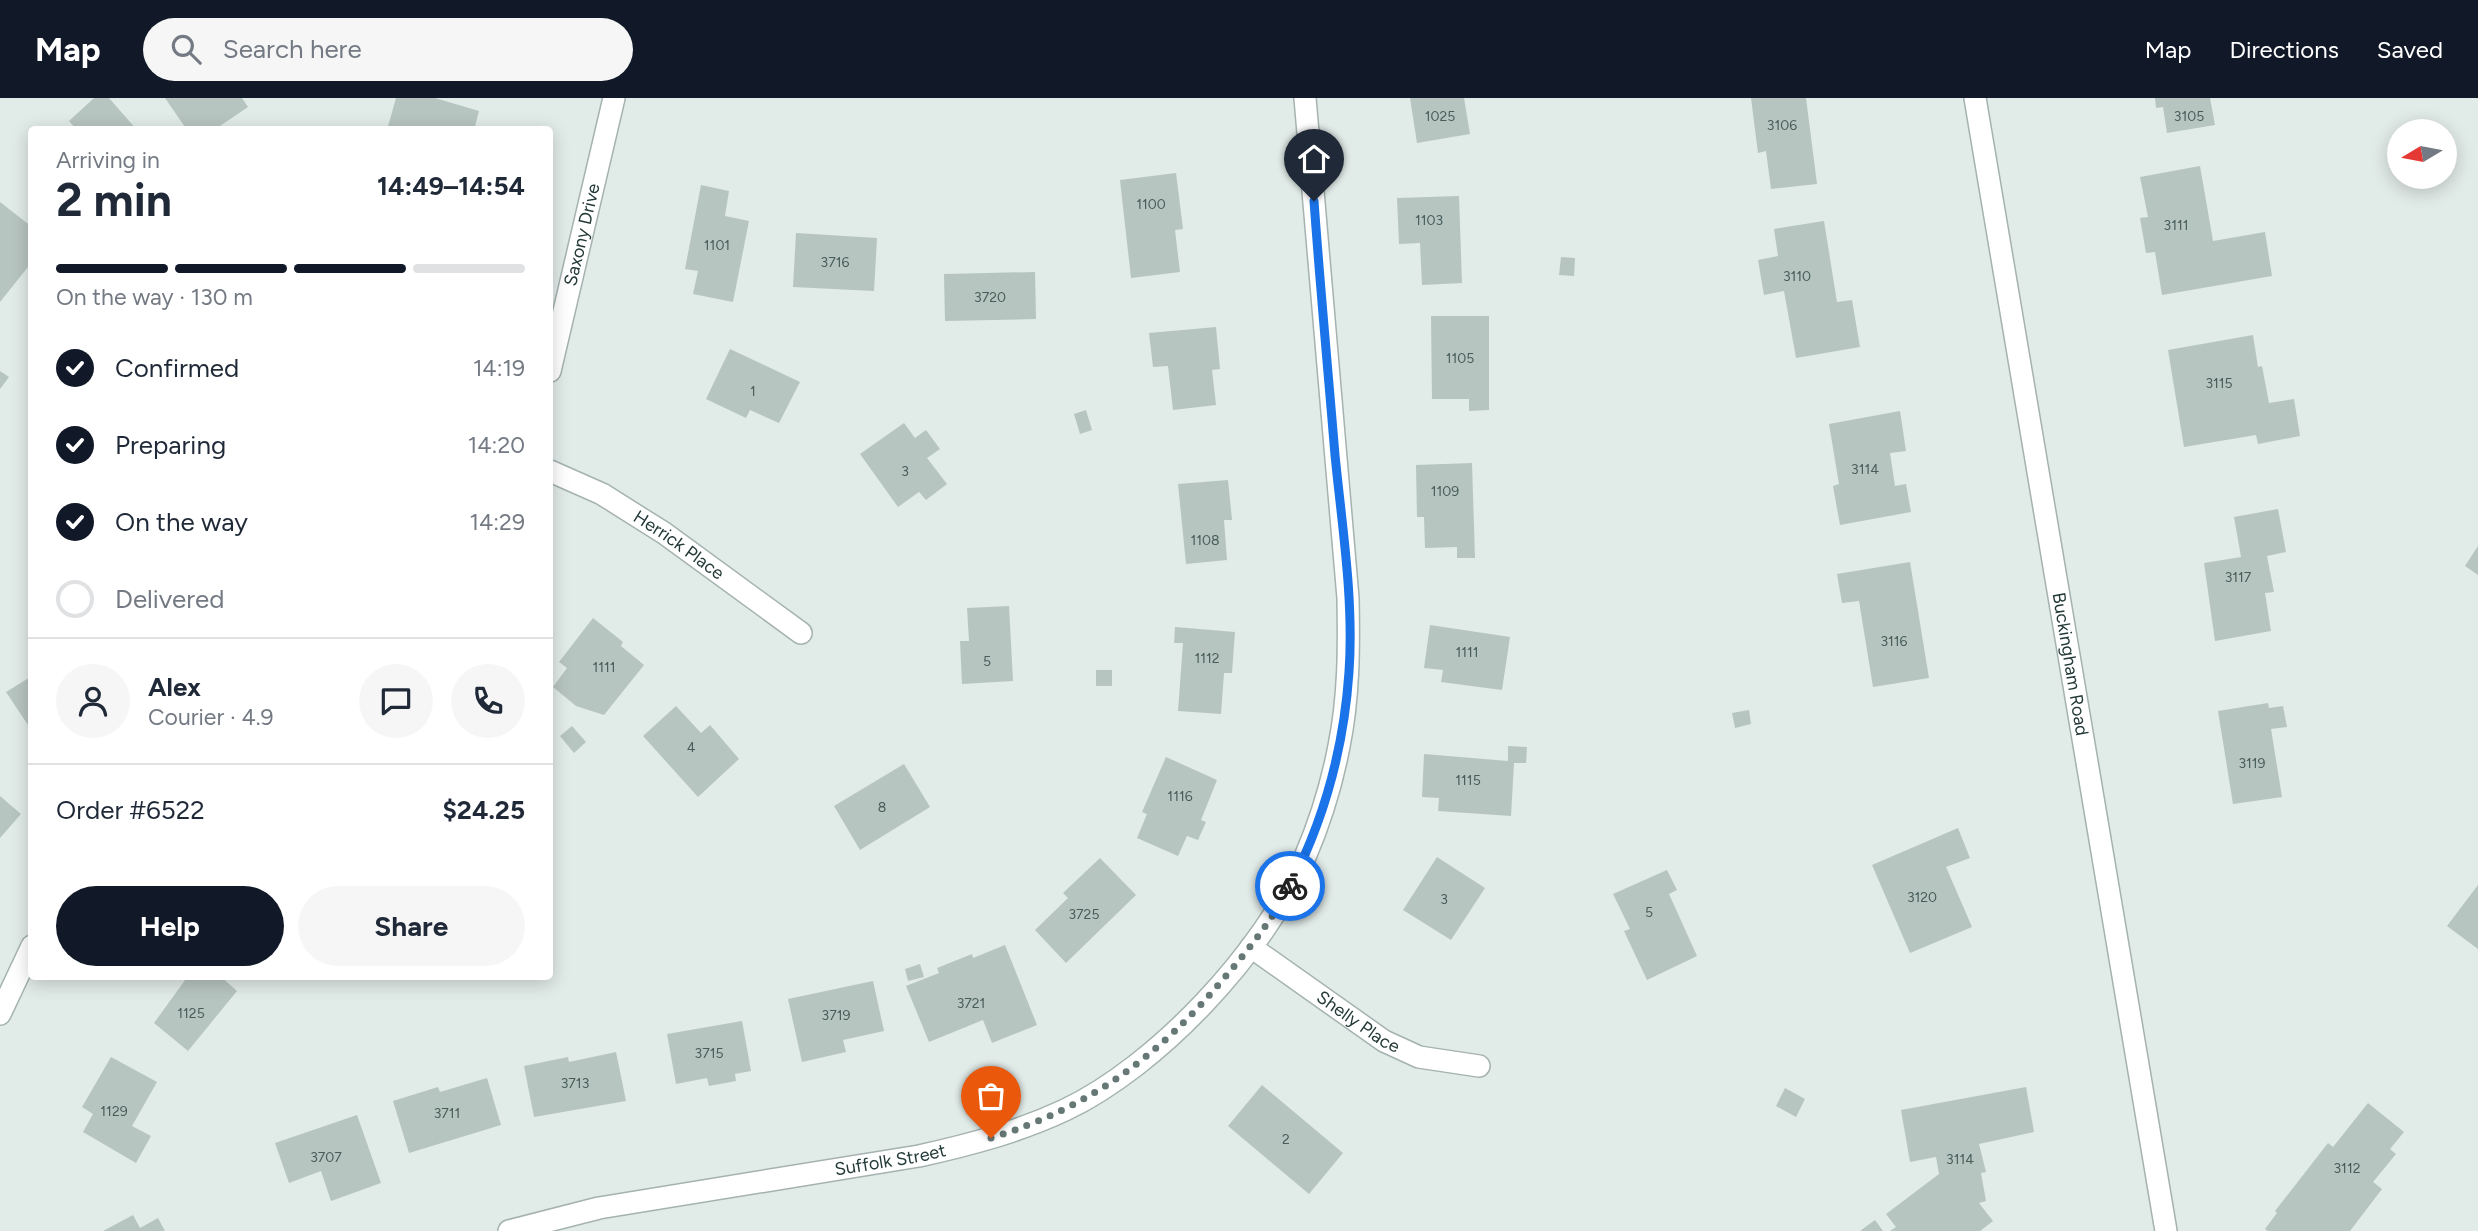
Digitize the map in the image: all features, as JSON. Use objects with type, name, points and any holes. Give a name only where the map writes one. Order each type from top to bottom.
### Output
[{"type":"street","name":"Saxony Drive","points":[[553,358],[614,98]]},
{"type":"street","name":"Suffolk Street","points":[[509,1231],[599,1208],[919,1156],[1012,1132],[1066,1109],[1115,1082],[1158,1049],[1199,1008],[1251,947],[1283,899],[1305,857],[1325,801],[1340,745],[1349,672],[1348,598],[1305,98]]},
{"type":"street","name":"Buckingham Road","points":[[1975,98],[2166,1231]]},
{"type":"street","name":"Herrick Place","points":[[553,472],[602,494],[664,533],[801,633]]},
{"type":"street","name":"Shelly Place","points":[[1251,947],[1384,1041],[1419,1057],[1479,1066]]},
{"type":"street","points":[[0,1014],[28,954]]},
{"type":"building","points":[[94,98],[109,98],[134,126],[73,126],[69,121]]},
{"type":"building","points":[[165,98],[242,98],[248,107],[220,126],[184,126]]},
{"type":"building","points":[[396,98],[435,98],[479,111],[475,126],[388,126]]},
{"type":"building","points":[[1410,98],[1464,98],[1470,134],[1417,143]]},
{"type":"building","points":[[1751,98],[1806,98],[1817,184],[1771,189],[1766,151],[1758,153]]},
{"type":"building","points":[[2155,98],[2210,98],[2215,125],[2167,133],[2163,107],[2156,108]]},
{"type":"building","points":[[2200,166],[2213,241],[2265,232],[2272,276],[2162,295],[2155,252],[2146,253],[2140,218],[2148,217],[2140,177]]},
{"type":"building","points":[[1176,173],[1183,229],[1175,230],[1180,272],[1131,278],[1120,180]]},
{"type":"building","points":[[701,185],[729,191],[725,216],[749,221],[733,302],[693,294],[698,271],[685,269]]},
{"type":"building","points":[[1459,196],[1462,283],[1422,285],[1420,243],[1399,244],[1397,198]]},
{"type":"building","points":[[0,202],[28,224],[28,267],[0,302]]},
{"type":"building","points":[[1824,221],[1837,302],[1852,300],[1860,347],[1796,358],[1784,291],[1764,295],[1758,260],[1778,256],[1774,229]]},
{"type":"building","points":[[796,233],[877,238],[874,291],[793,287]]},
{"type":"building","points":[[1561,257],[1575,258],[1574,276],[1559,275]]},
{"type":"building","points":[[1035,272],[1036,319],[945,321],[944,274]]},
{"type":"building","points":[[1431,316],[1489,316],[1489,410],[1469,411],[1469,399],[1432,399]]},
{"type":"building","points":[[1216,327],[1220,369],[1212,370],[1216,405],[1173,410],[1168,366],[1153,367],[1149,333]]},
{"type":"building","points":[[2253,335],[2258,367],[2262,366],[2269,403],[2294,399],[2300,436],[2258,444],[2256,435],[2184,447],[2168,350]]},
{"type":"building","points":[[730,349],[800,382],[779,423],[750,410],[746,418],[706,399]]},
{"type":"building","points":[[0,371],[9,377],[0,389]]},
{"type":"building","points":[[1086,410],[1092,430],[1080,434],[1074,414]]},
{"type":"building","points":[[1900,411],[1906,451],[1890,453],[1895,486],[1906,484],[1911,512],[1840,525],[1833,486],[1839,484],[1829,424]]},
{"type":"building","points":[[904,423],[915,438],[926,430],[940,449],[927,458],[947,484],[926,500],[919,492],[898,507],[860,454]]},
{"type":"building","points":[[1472,463],[1475,558],[1457,558],[1457,547],[1425,548],[1424,517],[1417,517],[1416,465]]},
{"type":"building","points":[[1228,480],[1232,520],[1224,520],[1227,560],[1186,564],[1178,484]]},
{"type":"building","points":[[2278,509],[2286,552],[2267,556],[2274,592],[2265,593],[2271,631],[2215,641],[2204,563],[2241,557],[2234,517]]},
{"type":"building","points":[[2478,546],[2478,575],[2465,566]]},
{"type":"building","points":[[1910,562],[1929,678],[1873,687],[1859,601],[1842,603],[1837,574]]},
{"type":"building","points":[[1009,606],[1013,681],[962,684],[960,641],[969,641],[967,608]]},
{"type":"building","points":[[593,618],[623,642],[621,646],[644,665],[604,715],[576,706],[553,687],[567,668],[559,662]]},
{"type":"building","points":[[1430,625],[1510,637],[1502,690],[1441,682],[1443,670],[1424,668]]},
{"type":"building","points":[[1175,627],[1235,632],[1232,673],[1224,673],[1221,714],[1178,711],[1183,643],[1174,643]]},
{"type":"building","points":[[1096,670],[1112,670],[1112,686],[1096,686]]},
{"type":"building","points":[[28,678],[28,725],[6,692]]},
{"type":"building","points":[[2268,703],[2269,708],[2283,706],[2287,727],[2271,729],[2282,797],[2233,804],[2218,711]]},
{"type":"building","points":[[676,706],[701,733],[710,725],[739,759],[698,797],[643,736]]},
{"type":"building","points":[[1749,710],[1751,724],[1735,728],[1732,713]]},
{"type":"building","points":[[572,726],[586,742],[574,753],[560,736]]},
{"type":"building","points":[[1508,746],[1527,747],[1526,763],[1514,763],[1511,816],[1438,811],[1439,798],[1422,797],[1424,754],[1508,761]]},
{"type":"building","points":[[1166,757],[1217,780],[1201,820],[1206,822],[1198,840],[1187,836],[1178,856],[1137,838],[1147,814],[1142,812]]},
{"type":"building","points":[[904,764],[930,807],[860,850],[834,806]]},
{"type":"building","points":[[0,796],[21,814],[0,838]]},
{"type":"building","points":[[1958,828],[1970,858],[1946,867],[1972,927],[1910,953],[1872,865]]},
{"type":"building","points":[[1437,857],[1485,888],[1451,940],[1403,910]]},
{"type":"building","points":[[1100,858],[1136,895],[1066,963],[1035,930],[1068,898],[1063,893]]},
{"type":"building","points":[[1667,870],[1677,890],[1669,894],[1697,956],[1647,980],[1624,931],[1630,929],[1613,894]]},
{"type":"building","points":[[2478,885],[2478,949],[2447,926]]},
{"type":"building","points":[[1005,945],[1037,1025],[992,1043],[983,1020],[929,1042],[906,986],[939,973],[937,968]]},
{"type":"building","points":[[920,964],[924,977],[908,981],[905,969]]},
{"type":"building","points":[[185,980],[225,980],[237,991],[188,1051],[154,1023]]},
{"type":"building","points":[[873,981],[884,1031],[843,1040],[846,1052],[802,1062],[788,999]]},
{"type":"building","points":[[742,1021],[751,1071],[735,1074],[736,1081],[709,1086],[707,1078],[676,1084],[667,1034]]},
{"type":"building","points":[[616,1052],[626,1101],[534,1117],[524,1066],[568,1057],[569,1062]]},
{"type":"building","points":[[111,1057],[157,1082],[132,1126],[151,1136],[136,1163],[83,1132],[93,1114],[82,1107]]},
{"type":"building","points":[[487,1078],[501,1125],[409,1153],[393,1101],[438,1087],[440,1092]]},
{"type":"building","points":[[1262,1085],[1343,1153],[1309,1194],[1228,1126]]},
{"type":"building","points":[[2026,1087],[2034,1132],[1979,1144],[1986,1172],[1981,1173],[1986,1201],[1979,1203],[1993,1221],[1980,1231],[1890,1231],[1896,1227],[1886,1214],[1939,1174],[1936,1157],[1910,1162],[1901,1110]]},
{"type":"building","points":[[1785,1088],[1805,1099],[1796,1117],[1776,1106]]},
{"type":"building","points":[[2368,1103],[2404,1132],[2390,1149],[2396,1154],[2373,1182],[2382,1189],[2350,1231],[2265,1229],[2277,1213],[2275,1211],[2328,1143],[2333,1147]]},
{"type":"building","points":[[357,1115],[381,1183],[331,1201],[321,1171],[289,1183],[275,1143]]},
{"type":"building","points":[[133,1215],[140,1228],[158,1218],[165,1231],[103,1231]]},
{"type":"building","points":[[1875,1220],[1883,1231],[1860,1231]]},
{"type":"way so far","points":[[991,1138],[1066,1109],[1115,1082],[1158,1049],[1199,1008],[1251,947],[1290,886]]},
{"type":"route","points":[[1290,886],[1305,857],[1325,801],[1340,745],[1349,672],[1348,598],[1314,201]]}]
